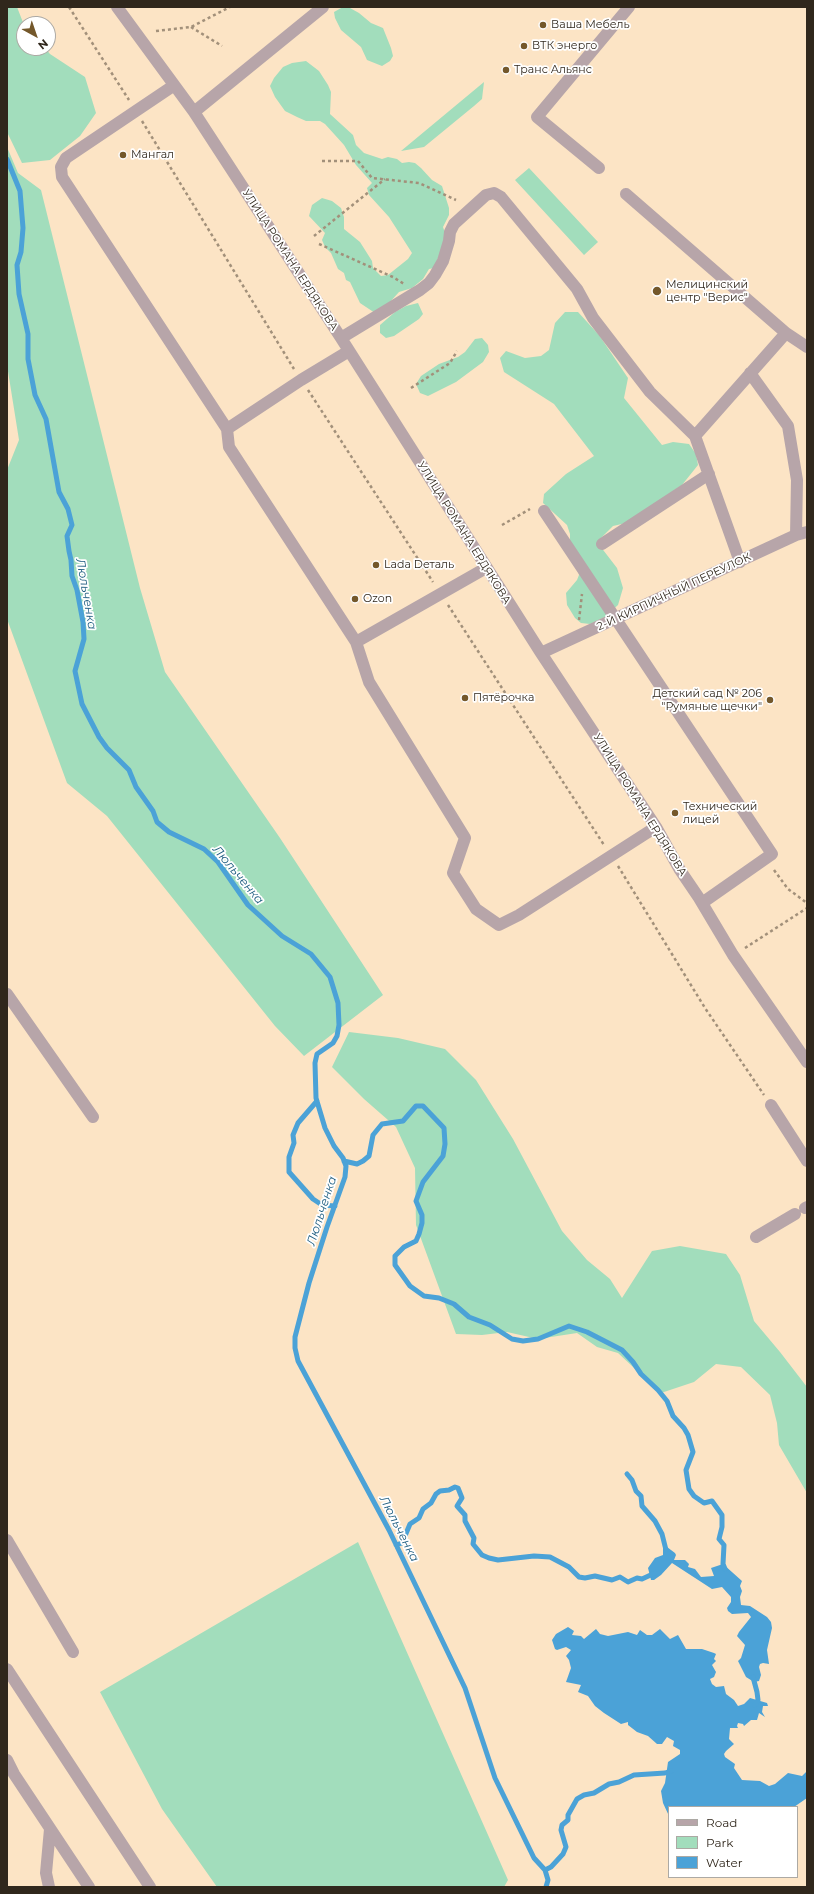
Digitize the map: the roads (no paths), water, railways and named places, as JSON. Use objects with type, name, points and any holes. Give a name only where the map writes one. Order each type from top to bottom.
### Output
[{"type":"street","name":"УЛИЦА РОМАНА ЕРДЯКОВА","points":[[117,7],[173,86],[194,112],[349,351],[486,568],[656,828],[680,870],[702,903],[733,955],[807,1062]]},
{"type":"street","points":[[194,112],[323,7]]},
{"type":"street","points":[[599,168],[536,117],[630,7]]},
{"type":"street","points":[[173,86],[135,110],[66,158],[61,167],[62,177],[227,430],[229,448],[356,642],[369,682],[465,838],[453,873],[476,909],[499,925],[519,915],[656,828]]},
{"type":"street","points":[[340,338],[417,292],[429,283],[443,261],[450,232],[454,224],[486,195],[494,193],[501,197],[577,289],[592,318],[650,392],[695,436],[740,562]]},
{"type":"street","points":[[626,194],[786,333],[807,347]]},
{"type":"street","points":[[695,436],[786,333]]},
{"type":"street","points":[[227,430],[301,380],[349,351]]},
{"type":"street","points":[[750,373],[788,426],[797,480],[802,534]]},
{"type":"street","points":[[602,544],[709,474]]},
{"type":"street","points":[[544,511],[772,854],[702,903]]},
{"type":"street","name":"2-Й КИРПИЧНЫЙ ПЕРЕУЛОК","points":[[541,653],[802,534]]},
{"type":"street","points":[[356,642],[486,568]]},
{"type":"street","points":[[7,994],[93,1117]]},
{"type":"street","points":[[771,1105],[807,1161]]},
{"type":"street","points":[[756,1237],[803,1209]]},
{"type":"street","points":[[7,1540],[73,1652]]},
{"type":"street","points":[[7,1669],[150,1887]]},
{"type":"street","points":[[7,1760],[50,1829],[89,1887]]},
{"type":"street","points":[[49,1887],[46,1873],[50,1829]]},
{"type":"water","points":[[663,1544],[675,1553],[676,1555],[674,1560],[685,1560],[689,1564],[688,1567],[695,1569],[701,1577],[714,1576],[711,1568],[723,1564],[742,1581],[740,1586],[742,1591],[740,1597],[741,1605],[750,1606],[767,1617],[771,1622],[772,1628],[767,1650],[769,1664],[760,1664],[759,1667],[761,1675],[759,1681],[754,1682],[746,1677],[738,1661],[741,1658],[745,1645],[737,1636],[751,1617],[748,1613],[732,1614],[728,1611],[727,1608],[731,1602],[731,1597],[722,1587],[712,1589],[672,1563],[661,1575],[654,1580],[651,1580],[648,1568],[655,1558],[663,1555]]},
{"type":"water","points":[[568,1627],[574,1631],[572,1635],[581,1636],[584,1639],[596,1629],[600,1634],[608,1636],[628,1632],[637,1635],[640,1630],[647,1635],[652,1635],[660,1629],[670,1639],[678,1635],[686,1649],[702,1649],[716,1654],[714,1659],[716,1661],[712,1665],[716,1672],[714,1677],[710,1679],[712,1684],[716,1687],[724,1686],[726,1694],[734,1700],[738,1706],[744,1704],[750,1698],[767,1703],[768,1706],[763,1706],[762,1712],[765,1717],[759,1713],[757,1720],[751,1720],[744,1726],[743,1724],[738,1723],[738,1728],[730,1728],[729,1739],[734,1744],[726,1751],[724,1754],[725,1757],[735,1764],[734,1768],[742,1780],[760,1781],[769,1786],[775,1784],[788,1773],[802,1776],[807,1771],[807,1798],[795,1806],[668,1806],[668,1814],[663,1803],[661,1791],[665,1783],[668,1762],[680,1754],[680,1750],[673,1746],[674,1741],[667,1737],[662,1744],[657,1744],[648,1736],[637,1732],[628,1725],[628,1722],[621,1724],[595,1706],[588,1696],[578,1692],[581,1685],[566,1682],[571,1668],[569,1660],[566,1656],[571,1650],[566,1647],[557,1650],[555,1649],[552,1640],[556,1634]]},
{"type":"waterway","name":"Люльченка","points":[[7,159],[20,191],[23,228],[21,252],[17,265],[19,294],[28,334],[28,359],[35,395],[46,419],[59,492],[68,509],[72,525],[67,536],[72,576],[77,590],[83,622],[84,639],[75,671],[82,704],[99,737],[107,748],[129,770],[136,787],[153,811],[157,822],[169,832],[204,849],[218,862],[248,905],[282,936],[311,954],[330,977],[338,1003],[339,1025],[337,1036],[333,1043],[317,1054],[315,1063],[316,1098],[325,1128],[334,1146],[343,1158],[346,1166],[345,1177],[309,1283],[295,1337],[295,1348],[298,1361],[389,1530],[465,1688],[495,1778],[534,1858],[545,1870],[548,1880],[546,1887]]},
{"type":"waterway","points":[[317,1101],[298,1123],[293,1135],[294,1143],[289,1157],[289,1172],[313,1199],[322,1205],[335,1206]]},
{"type":"waterway","points":[[344,1161],[357,1164],[363,1161],[369,1156],[373,1135],[382,1124],[403,1121],[416,1106],[423,1106],[444,1128],[445,1144],[443,1156],[423,1182],[416,1201],[422,1215],[422,1223],[419,1234],[416,1241],[404,1247],[395,1256],[395,1265],[410,1286],[424,1296],[439,1298],[454,1304],[469,1317],[490,1325],[512,1339],[523,1341],[538,1339],[569,1326],[587,1332],[622,1350],[641,1374],[667,1401],[673,1416],[688,1435],[693,1452],[686,1470],[689,1489],[694,1496],[704,1503],[712,1501],[722,1515],[722,1527],[719,1539],[724,1545],[723,1564],[725,1569]]},
{"type":"waterway","points":[[627,1474],[632,1480],[636,1491],[641,1496],[642,1506],[655,1521],[662,1534],[666,1550]]},
{"type":"waterway","points":[[396,1545],[402,1543],[410,1524],[419,1518],[423,1509],[431,1503],[436,1494],[440,1491],[449,1490],[455,1487],[458,1488],[462,1498],[457,1506],[465,1515],[465,1521],[474,1538],[473,1544],[482,1555],[498,1560],[534,1556],[550,1557],[569,1567],[579,1577],[585,1578],[595,1576],[612,1580],[620,1577],[628,1582],[637,1578],[642,1579],[655,1573]]},
{"type":"waterway","points":[[753,1677],[758,1700],[755,1705]]},
{"type":"waterway","points":[[545,1870],[551,1867],[563,1854],[566,1847],[561,1830],[562,1825],[568,1820],[568,1815],[577,1799],[584,1795],[594,1793],[609,1784],[619,1782],[634,1775],[665,1773],[671,1771]]},
{"type":"place","name":"Ваша Мебель","points":[[543,25]]},
{"type":"place","name":"ВТК энерго","points":[[524,46]]},
{"type":"place","name":"Транс Альянс","points":[[506,70]]},
{"type":"place","name":"Мангал","points":[[123,155]]},
{"type":"place","name":"Мелицинский центр \"Верис\"","points":[[657,291]]},
{"type":"place","name":"Lada Dеталь","points":[[376,565]]},
{"type":"place","name":"Ozon","points":[[355,599]]},
{"type":"place","name":"Пятёрочка","points":[[465,698]]},
{"type":"place","name":"Детский сад № 206 \"Румяные щечки\"","points":[[770,700]]},
{"type":"place","name":"Технический лицей","points":[[675,813]]}]
